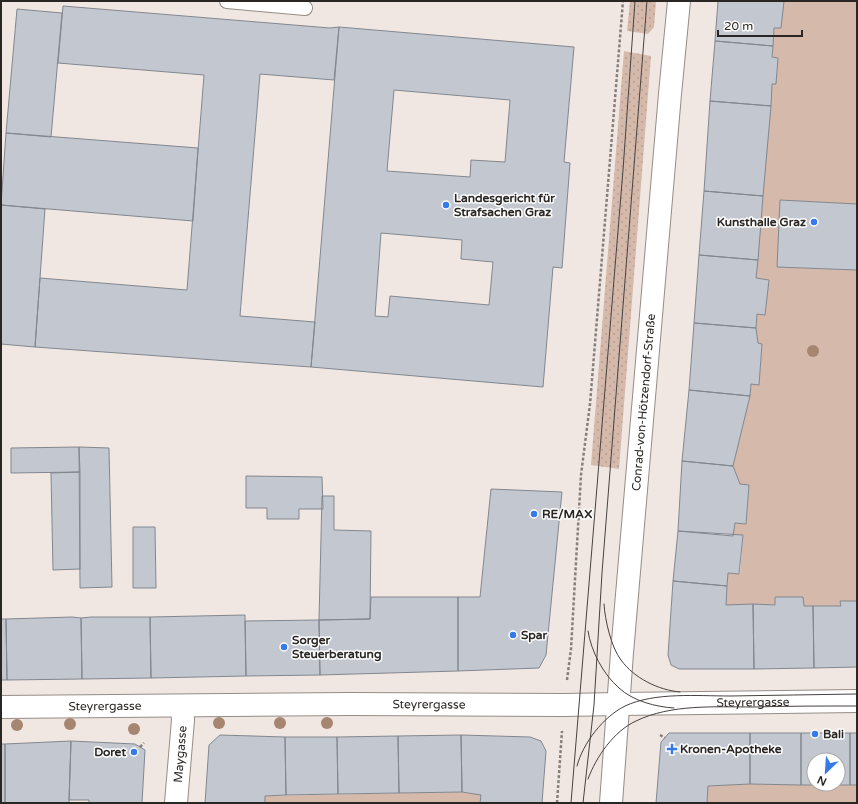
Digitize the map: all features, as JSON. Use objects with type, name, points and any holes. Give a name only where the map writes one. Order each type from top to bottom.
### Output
[{"type":"street","name":"Conrad-von-Hötzendorf-Straße","points":[[611,803],[668,110],[679,1]]},
{"type":"street","name":"Steyrergasse","points":[[1,707],[349,704],[564,706],[857,701]]},
{"type":"street","name":"Maygasse","points":[[176,803],[182,706]]},
{"type":"lane","points":[[228,1],[306,8]]},
{"type":"path","points":[[569,668],[581,475],[590,404],[623,1]]},
{"type":"path","points":[[660,735],[665,738]]},
{"type":"path","points":[[557,803],[562,738]]},
{"type":"path","points":[[140,747],[144,743]]},
{"type":"shaded area","points":[[630,1],[656,1],[654,27],[648,34],[627,31]]},
{"type":"shaded area","points":[[784,1],[857,1],[857,204],[780,200],[778,267],[857,270],[857,601],[840,602],[841,606],[804,606],[803,597],[776,597],[775,605],[726,605],[728,573],[740,574],[743,536],[733,536],[735,523],[746,524],[749,485],[740,484],[733,466],[751,384],[759,384],[762,344],[758,343],[756,328],[757,314],[765,315],[769,280],[756,278],[772,84],[778,58],[772,57],[774,28],[781,28]]},
{"type":"shaded area","points":[[624,51],[651,56],[619,469],[591,465]]},
{"type":"shaded area","points":[[750,784],[806,785],[806,792],[846,792],[846,785],[857,785],[857,803],[707,803],[708,786]]},
{"type":"shaded area","points":[[462,792],[481,795],[480,803],[265,803],[265,796]]},
{"type":"building","points":[[718,1],[784,1],[781,28],[774,28],[773,46],[715,41]]},
{"type":"building","points":[[63,6],[330,28],[339,27],[334,80],[260,74],[240,316],[315,322],[311,367],[35,347],[40,278],[187,290],[204,75],[58,63]]},
{"type":"building","points":[[17,9],[62,13],[51,137],[6,133]]},
{"type":"building","name":"Landesgericht für Strafsachen Graz","points":[[339,27],[574,47],[564,162],[570,163],[562,268],[553,267],[543,387],[311,367]],"holes":[[[394,90],[510,100],[505,162],[471,160],[470,177],[387,171]],[[381,233],[462,240],[461,259],[493,262],[489,305],[390,296],[388,317],[375,316]]]},
{"type":"building","points":[[715,41],[773,46],[772,57],[778,58],[776,84],[772,84],[771,106],[710,101]]},
{"type":"building","points":[[710,101],[771,106],[763,196],[704,191]]},
{"type":"building","points":[[6,133],[198,148],[193,221],[1,205]]},
{"type":"building","points":[[704,191],[763,196],[758,260],[699,255]]},
{"type":"building","points":[[780,200],[857,204],[857,270],[777,267]]},
{"type":"building","points":[[1,205],[45,209],[35,347],[1,344]]},
{"type":"building","points":[[699,255],[758,260],[756,278],[769,280],[765,315],[757,314],[756,328],[694,323]]},
{"type":"building","points":[[694,323],[756,328],[758,343],[762,344],[759,385],[751,384],[750,396],[689,390]]},
{"type":"building","points":[[689,390],[750,396],[733,466],[682,461]]},
{"type":"building","points":[[79,447],[109,448],[112,587],[80,588]]},
{"type":"building","points":[[79,447],[80,472],[11,473],[11,448]]},
{"type":"building","points":[[682,461],[733,466],[740,484],[749,485],[746,524],[735,523],[733,536],[678,531]]},
{"type":"building","points":[[80,472],[80,569],[53,570],[51,473]]},
{"type":"building","points":[[246,476],[322,477],[323,509],[299,509],[299,519],[267,519],[267,508],[246,508]]},
{"type":"building","points":[[491,489],[562,492],[546,655],[539,668],[458,671],[458,597],[480,597]]},
{"type":"building","points":[[322,496],[334,496],[334,530],[371,531],[370,619],[319,620]]},
{"type":"building","points":[[133,527],[155,527],[156,588],[133,588]]},
{"type":"building","points":[[678,531],[743,535],[739,574],[728,573],[727,586],[673,581]]},
{"type":"building","points":[[673,581],[727,586],[726,605],[753,604],[754,669],[679,669],[671,665],[668,655]]},
{"type":"building","points":[[371,597],[458,597],[458,671],[320,675],[319,620],[370,619]]},
{"type":"building","points":[[775,597],[803,597],[804,606],[813,606],[814,668],[754,669],[753,604],[775,605]]},
{"type":"building","points":[[840,601],[857,601],[857,667],[814,668],[813,606],[841,606]]},
{"type":"building","points":[[245,615],[246,676],[151,678],[150,617]]},
{"type":"building","points":[[150,617],[151,678],[82,679],[81,618]]},
{"type":"building","points":[[81,618],[82,679],[7,680],[6,619]]},
{"type":"building","points":[[1,619],[6,619],[7,680],[1,680]]},
{"type":"building","points":[[319,620],[320,675],[246,676],[245,621]]},
{"type":"building","points":[[669,733],[750,733],[750,784],[708,786],[707,803],[656,803],[661,742]]},
{"type":"building","points":[[750,733],[801,733],[801,785],[750,784]]},
{"type":"building","points":[[801,733],[850,733],[850,785],[846,785],[846,752],[806,752],[806,785],[801,785]]},
{"type":"building","points":[[850,733],[857,733],[857,785],[850,785]]},
{"type":"building","points":[[220,735],[285,737],[286,795],[265,796],[265,803],[205,803],[209,745]]},
{"type":"building","points":[[461,735],[462,792],[399,793],[398,736]]},
{"type":"building","points":[[461,735],[530,737],[541,741],[546,751],[542,803],[480,803],[481,795],[462,792]]},
{"type":"building","points":[[398,736],[399,793],[338,794],[337,737]]},
{"type":"building","points":[[285,737],[337,737],[338,794],[286,795]]},
{"type":"building","points":[[71,741],[69,803],[5,803],[5,744]]},
{"type":"building","points":[[71,741],[135,744],[145,750],[142,803],[89,803],[89,800],[69,800]]},
{"type":"building","points":[[1,744],[5,744],[5,803],[1,803]]},
{"type":"tram line","points":[[571,803],[623,170],[635,1]]},
{"type":"tram line","points":[[583,803],[594,705],[602,573],[647,1]]},
{"type":"tram line","points":[[604,604],[611,641],[617,655],[626,666],[640,678],[655,686],[680,692]]},
{"type":"tram line","points":[[588,631],[592,646],[599,662],[608,676],[619,688],[638,700],[674,708]]},
{"type":"tram line","points":[[577,766],[584,748],[602,724],[617,711],[625,706],[637,702],[663,697],[690,695],[730,696],[857,694]]},
{"type":"tram line","points":[[588,779],[601,754],[620,731],[636,721],[664,712],[678,709],[709,707],[857,706]]},
{"type":"place","name":"Landesgericht für Strafsachen Graz","points":[[446,205]]},
{"type":"place","name":"Kunsthalle Graz","points":[[814,222]]},
{"type":"place","name":"RE/MAX","points":[[534,514]]},
{"type":"place","name":"Spar","points":[[513,635]]},
{"type":"place","name":"Sorger Steuerberatung","points":[[284,647]]},
{"type":"place","name":"Bali","points":[[815,734]]},
{"type":"place","name":"Kronen-Apotheke","points":[[672,749]]},
{"type":"place","name":"Doret","points":[[134,752]]}]
